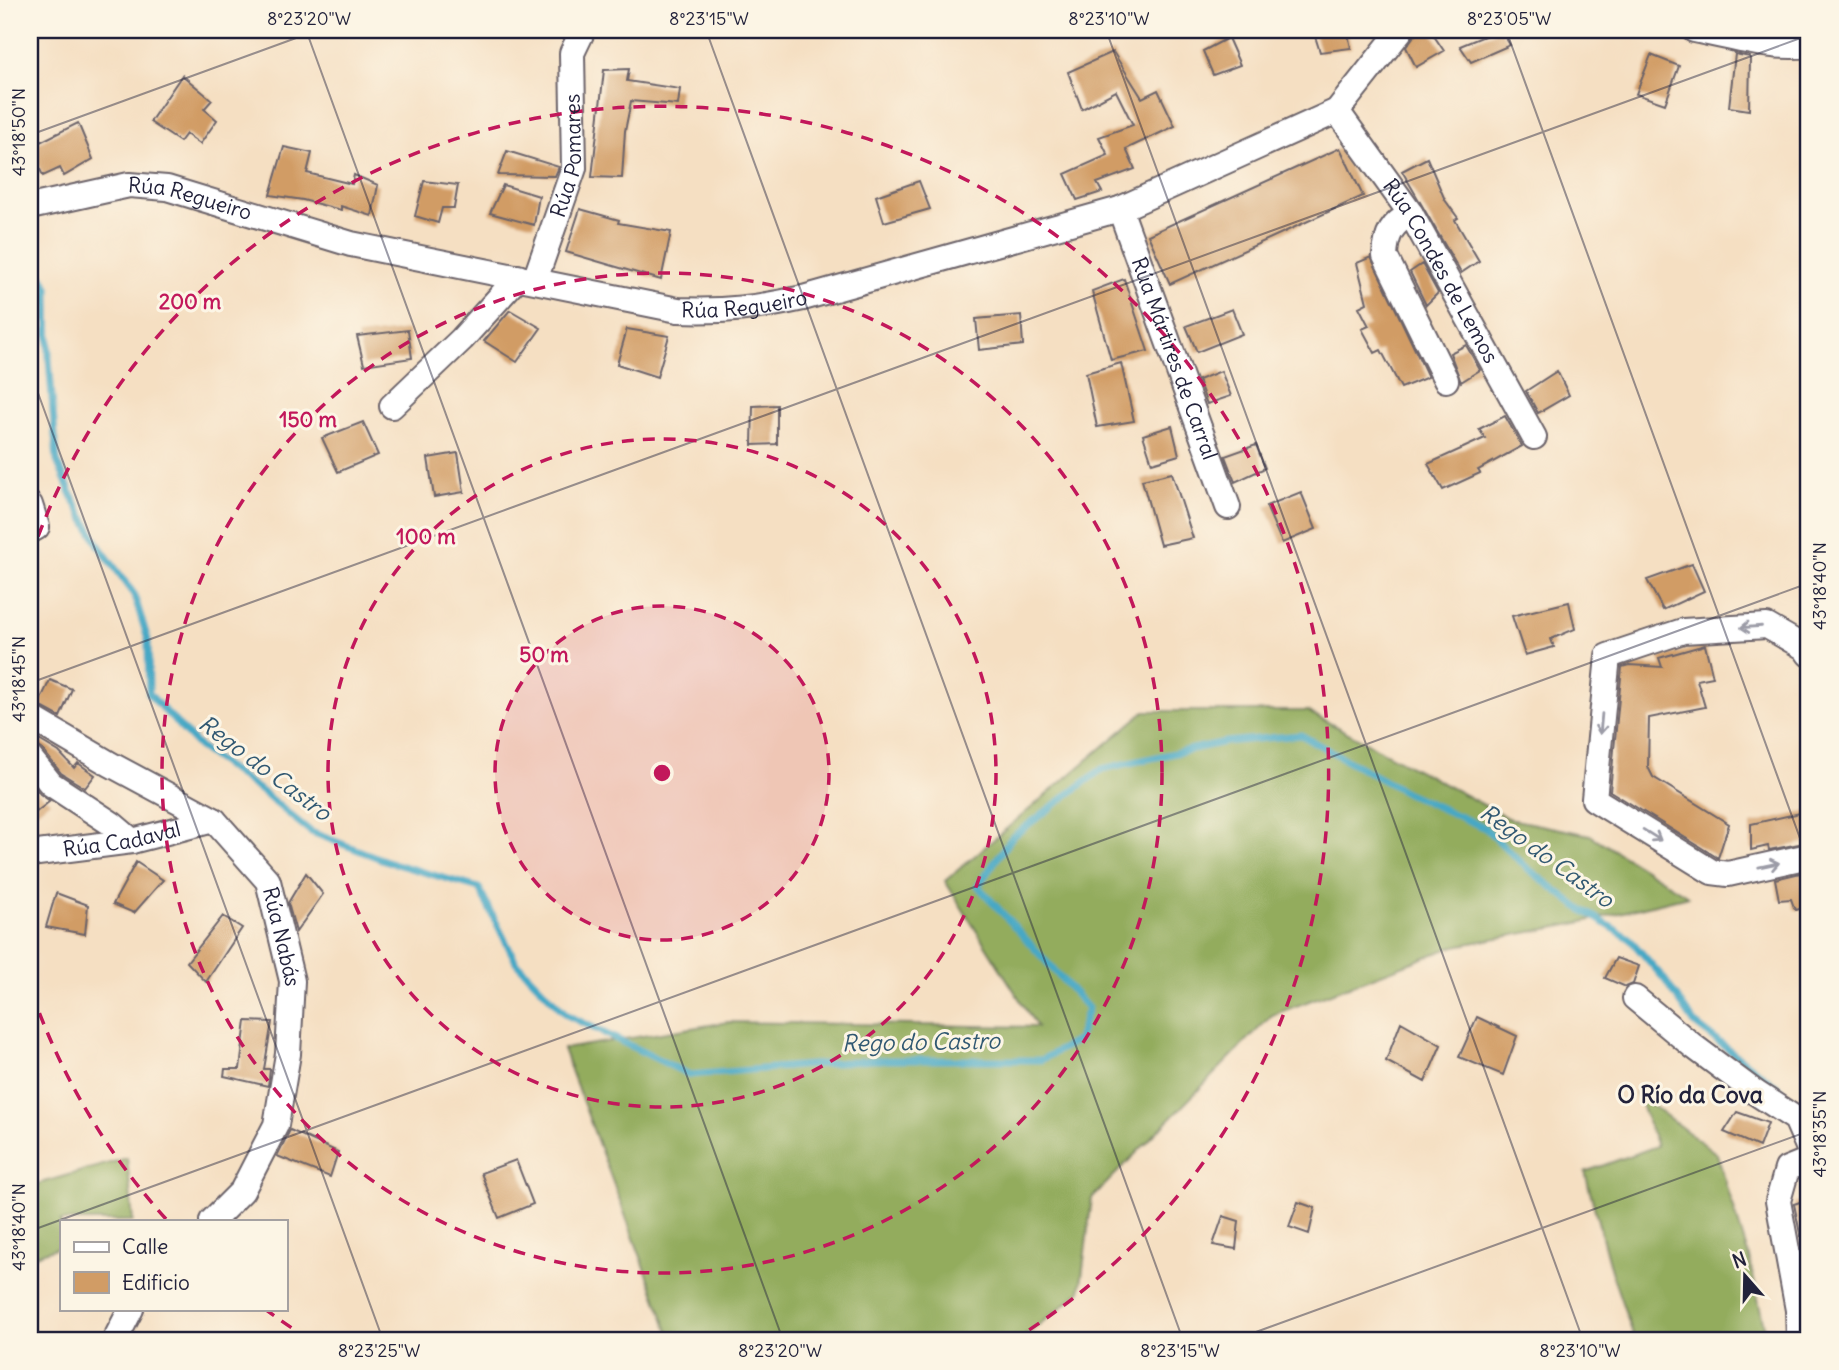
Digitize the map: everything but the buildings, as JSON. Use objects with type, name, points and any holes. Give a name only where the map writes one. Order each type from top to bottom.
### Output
[{"type":"street","name":"Rúa Pomares","points":[[527,279],[574,168],[572,53],[583,30]]},
{"type":"street","name":"Rúa Regueiro","points":[[30,207],[129,185],[167,188],[351,244],[678,310],[720,312],[803,298],[1120,209],[1337,111],[1401,30]]},
{"type":"street","points":[[1694,30],[1762,43],[1795,47],[1809,45]]},
{"type":"street","name":"Rúa Condes de Lemos","points":[[1337,111],[1412,214],[1534,438]]},
{"type":"street","name":"Rúa Mártires de Carral","points":[[1120,209],[1228,507]]},
{"type":"street","points":[[1412,214],[1397,220],[1386,243],[1385,256],[1446,380]]},
{"type":"street","points":[[393,406],[527,279]]},
{"type":"street","points":[[30,505],[37,527],[30,531]]},
{"type":"street","points":[[1809,654],[1805,648],[1767,626],[1683,631],[1608,656],[1594,799],[1712,872],[1728,874],[1809,856]]},
{"type":"street","name":"Rúa Nabás","points":[[30,717],[214,820],[268,881],[292,981],[288,1054],[275,1125],[242,1191],[213,1220]]},
{"type":"street","points":[[30,758],[51,784],[112,824],[132,841]]},
{"type":"street","name":"Rúa Cadaval","points":[[30,854],[132,841],[214,820]]},
{"type":"street","points":[[1634,998],[1692,1046],[1796,1119],[1809,1149]]},
{"type":"street","points":[[1799,1340],[1798,1310],[1778,1201],[1787,1169],[1809,1160]]},
{"type":"street","points":[[115,1340],[130,1310]]},
{"type":"green space","points":[[1145,711],[1307,711],[1510,819],[1590,835],[1688,896],[1579,923],[1455,946],[1272,1015],[1092,1198],[1080,1292],[1020,1340],[672,1340],[563,1049],[728,1022],[1037,1027],[945,881]]},
{"type":"green space","points":[[1637,1094],[1717,1154],[1749,1257],[1767,1340],[1635,1340],[1611,1271],[1585,1172],[1657,1146]]},
{"type":"green space","points":[[127,1158],[133,1220],[60,1220],[60,1246],[30,1257],[30,1186]]},
{"type":"waterway","name":"Rego do Castro","points":[[30,257],[48,287],[49,359],[57,461],[74,500],[100,547],[134,594],[148,640],[149,694],[199,747],[262,792],[311,832],[392,863],[479,888],[516,962],[567,1015],[690,1075],[872,1060],[1041,1060],[1078,1040],[1088,1008],[978,886],[1012,837],[1102,769],[1225,742],[1301,735],[1407,793],[1485,828],[1527,868],[1578,907],[1629,938],[1665,980],[1695,1024],[1778,1087],[1798,1108]]},
{"type":"district","name":"O Río da Cova","points":[[1690,1095]]}]
